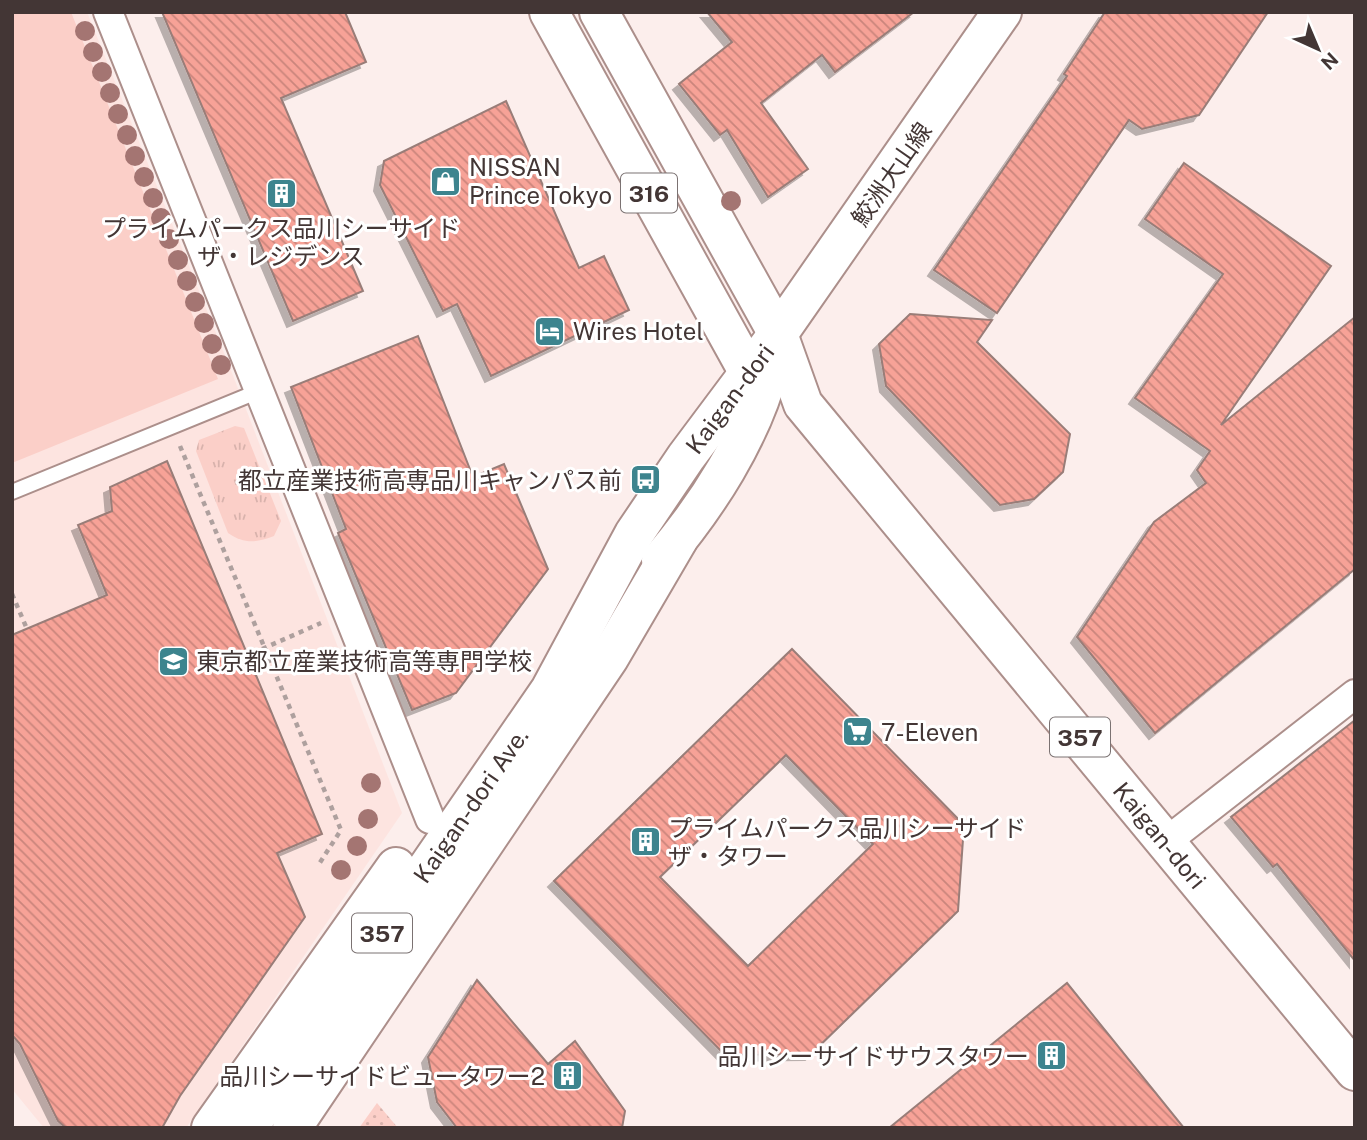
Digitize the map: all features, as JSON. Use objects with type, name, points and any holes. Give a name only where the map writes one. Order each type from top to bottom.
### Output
[{"type":"main road","name":"316","points":[[549,12],[757,382]]},
{"type":"main road","name":"316","points":[[599,12],[778,334]]},
{"type":"main road","name":"鮫洲大山線","points":[[778,334],[1002,12]]},
{"type":"main road","name":"Kaigan-dori","points":[[550,690],[678,540],[731,460],[757,382],[778,334]]},
{"type":"main road","name":"357","points":[[778,334],[803,404]]},
{"type":"main road","name":"Kaigan-dori","points":[[550,690],[634,534],[757,382]]},
{"type":"main road","points":[[757,382],[803,404]]},
{"type":"main road","name":"Kaigan-dori","points":[[803,404],[1355,1071]]},
{"type":"main road","points":[[211,1128],[532,671],[634,534]]},
{"type":"main road","points":[[292,1128],[609,658],[678,540]]},
{"type":"main road","name":"Kaigan-dori Ave.","points":[[248,1128],[550,690]]},
{"type":"street","points":[[108,12],[430,819]]},
{"type":"street","points":[[1167,841],[1355,694]]},
{"type":"lane","points":[[12,492],[259,391]]},
{"type":"path","points":[[172,427],[341,830],[319,864]]},
{"type":"path","points":[[12,594],[27,629]]},
{"type":"path","points":[[253,653],[323,622]]},
{"type":"shaded area","points":[[12,12],[87,12],[232,373],[402,813],[186,1128],[44,1128],[12,1089]]},
{"type":"green space","points":[[12,12],[71,12],[218,379],[12,463]]},
{"type":"green space","points":[[235,426],[244,428],[281,521],[274,536],[261,540],[245,541],[228,533],[196,451],[199,440]]},
{"type":"green space","points":[[377,1103],[398,1128],[359,1128]]},
{"type":"building","name":"プライムパークス品川シーサイド ザ・レジデンス","points":[[162,12],[345,12],[366,62],[281,98],[363,291],[293,321]]},
{"type":"building","points":[[707,12],[914,12],[835,72],[822,55],[761,103],[808,169],[768,197],[727,130],[720,135],[679,84],[732,42]]},
{"type":"building","points":[[1105,12],[1268,12],[1199,115],[1142,129],[1129,120],[997,313],[934,270],[1067,76],[1064,74]]},
{"type":"building","points":[[506,101],[579,268],[604,256],[629,310],[491,376],[457,304],[443,311],[380,185],[384,161]]},
{"type":"building","points":[[1184,163],[1331,266],[1221,425],[1355,317],[1355,569],[1155,733],[1077,637],[1154,522],[1206,483],[1197,470],[1210,451],[1135,398],[1223,274],[1145,219]]},
{"type":"building","points":[[910,314],[992,320],[977,342],[1070,434],[1063,472],[1034,499],[1000,505],[886,386],[879,344]]},
{"type":"building","points":[[418,336],[473,477],[504,464],[548,569],[456,693],[412,710],[338,533],[346,529],[291,387]]},
{"type":"building","points":[[167,461],[322,834],[277,853],[305,917],[180,1096],[162,1128],[66,1128],[58,1121],[20,1044],[13,1036],[12,635],[107,595],[78,525],[112,511],[110,487]]},
{"type":"building","name":"プライムパークス品川シーサイド ザ・タワー","points":[[792,649],[964,825],[958,911],[811,1054],[725,1055],[554,881]],"holes":[[[786,755],[873,844],[748,966],[660,877]]]},
{"type":"building","points":[[1355,720],[1355,961],[1277,864],[1273,867],[1231,817]]},
{"type":"building","points":[[477,980],[548,1064],[575,1041],[625,1111],[622,1128],[457,1128],[437,1102],[428,1057]]},
{"type":"building","name":"品川シーサイドサウスタワー","points":[[1067,983],[1184,1128],[889,1128]]},
{"type":"place","name":"NISSAN Prince Tokyo","points":[[446,181]]},
{"type":"place","name":"プライムパークス品川シーサイド ザ・レジデンス","points":[[281,194]]},
{"type":"place","name":"Wires Hotel","points":[[550,331]]},
{"type":"place","name":"都立産業技術高専品川キャンパス前","points":[[645,480]]},
{"type":"place","name":"東京都立産業技術高等専門学校","points":[[173,661]]},
{"type":"place","name":"7-Eleven","points":[[858,732]]},
{"type":"place","name":"プライムパークス品川シーサイド ザ・タワー","points":[[645,842]]},
{"type":"place","name":"品川シーサイドサウスタワー","points":[[1052,1056]]},
{"type":"place","name":"品川シーサイドビュータワー2","points":[[568,1076]]}]
